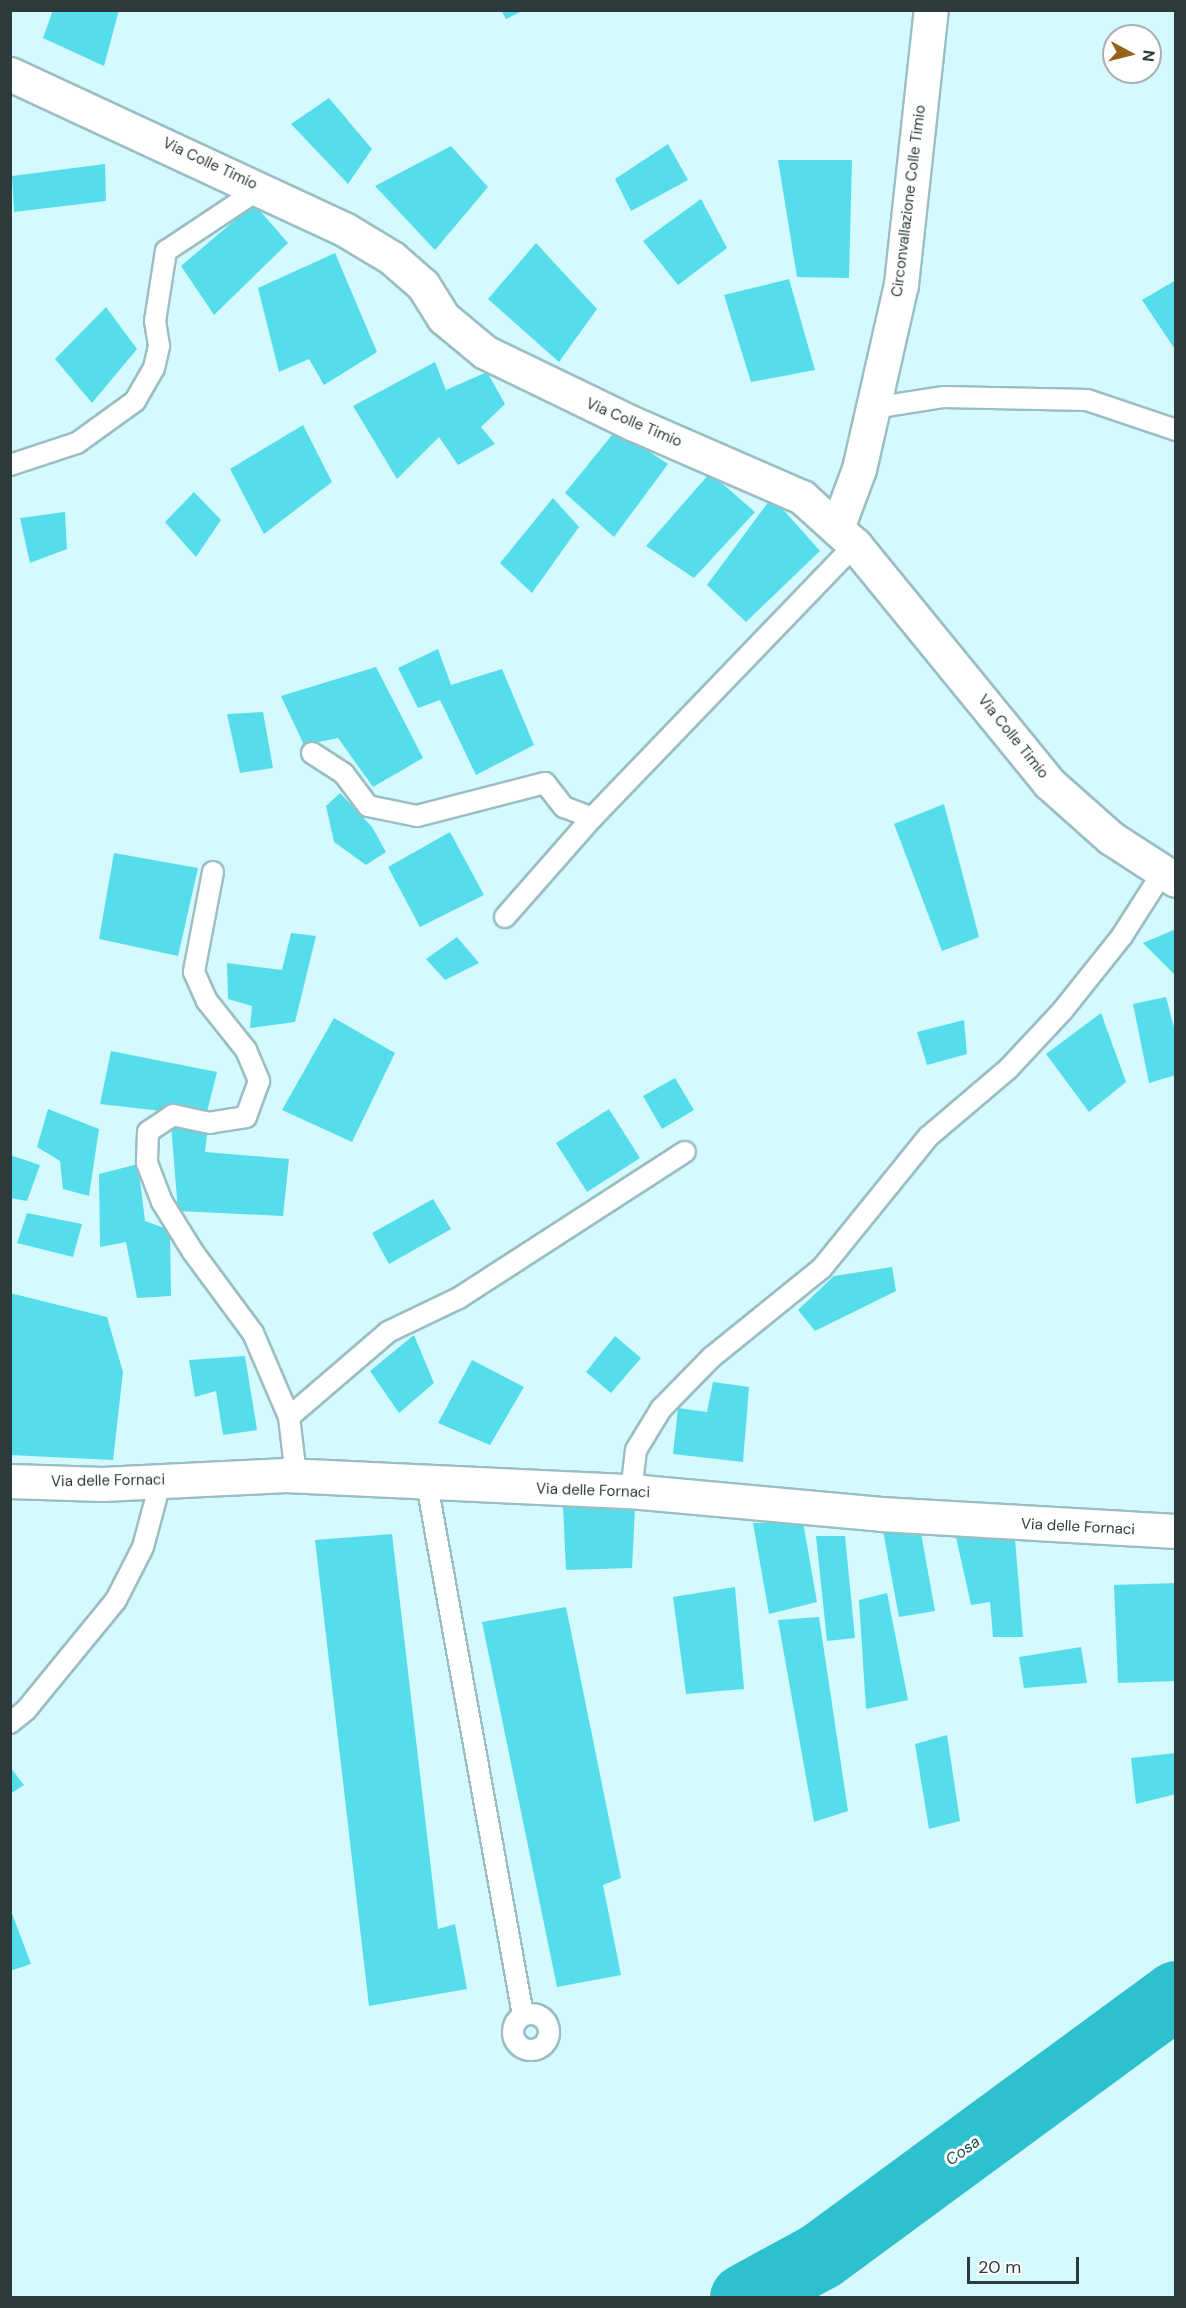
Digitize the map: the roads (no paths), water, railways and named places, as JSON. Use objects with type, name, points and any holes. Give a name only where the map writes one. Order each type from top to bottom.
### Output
[{"type":"street","name":"Circonvallazione Colle Timio","points":[[846,536],[901,284],[931,10]]},
{"type":"street","name":"Via Colle Timio","points":[[10,74],[261,188],[392,258],[423,285],[444,318],[485,352],[634,424],[802,497],[846,536],[1049,783],[1111,838],[1169,876]]},
{"type":"street","name":"Via delle Fornaci","points":[[10,1481],[102,1484],[296,1476],[631,1492],[1033,1525],[1176,1531]]},
{"type":"lane","points":[[10,465],[77,443],[135,401],[154,368],[159,346],[155,321],[166,251],[261,188]]},
{"type":"lane","points":[[873,408],[944,397],[1087,400],[1176,430]]},
{"type":"lane","points":[[505,917],[846,536]]},
{"type":"lane","points":[[312,753],[344,774],[368,806],[417,816],[545,783],[564,807],[592,818]]},
{"type":"lane","points":[[213,872],[194,972],[207,1001],[246,1050],[259,1081],[246,1117],[210,1123],[173,1115],[148,1132],[147,1163],[162,1202],[193,1252],[253,1334],[289,1417],[296,1476]]},
{"type":"lane","points":[[631,1492],[636,1450],[661,1409],[712,1357],[822,1268],[928,1137],[1009,1068],[1062,1010],[1169,876]]},
{"type":"lane","points":[[289,1417],[388,1332],[459,1298],[685,1152]]},
{"type":"lane","points":[[10,1723],[26,1710],[116,1600],[143,1546],[161,1480]]},
{"type":"lane","points":[[427,1484],[523,2015]]},
{"type":"waterway","name":"Cosa","points":[[744,2298],[821,2256],[1176,1995]]}]
